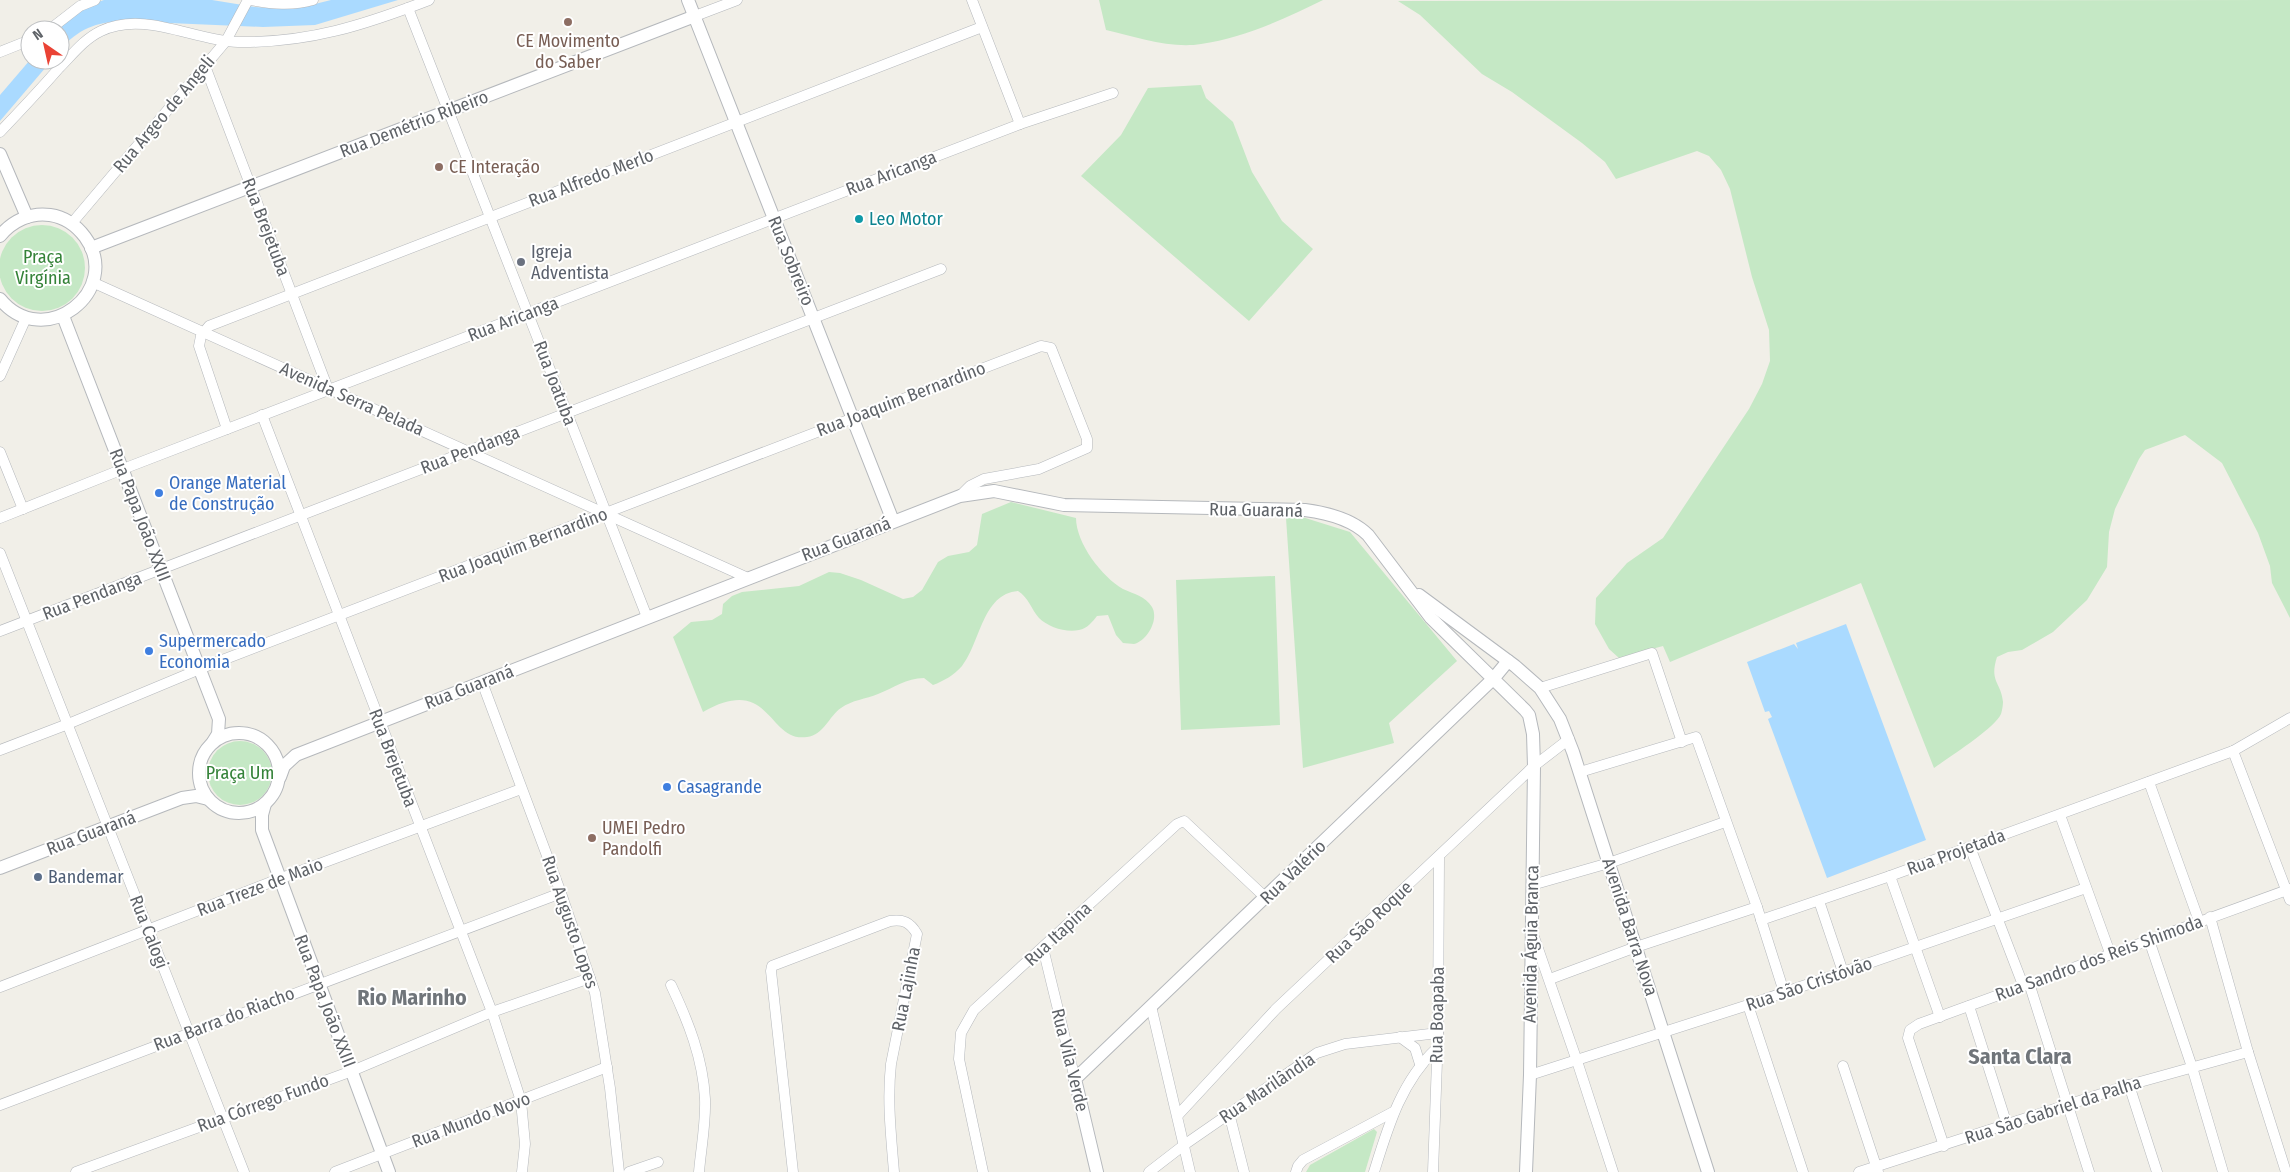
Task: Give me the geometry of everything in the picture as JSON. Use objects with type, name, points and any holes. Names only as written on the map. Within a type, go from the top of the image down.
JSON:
[{"type":"street","points":[[62,20],[80,6],[95,0]]},
{"type":"street","points":[[248,2],[300,4],[313,0]]},
{"type":"street","points":[[0,132],[85,41],[106,28],[127,25],[154,25],[226,41],[272,41],[311,37],[352,28],[429,0]]},
{"type":"street","name":"Rua Sobreiro","points":[[688,0],[893,521]]},
{"type":"street","name":"Rua Demétrio Ribeiro","points":[[91,248],[737,0]]},
{"type":"street","points":[[972,0],[1020,124]]},
{"type":"street","name":"Rua Argeo de Angeli","points":[[72,223],[226,41],[248,2]]},
{"type":"street","name":"Rua Joatuba","points":[[408,8],[647,617]]},
{"type":"street","name":"Rua Alfredo Merlo","points":[[203,332],[213,324],[982,27]]},
{"type":"street","points":[[0,52],[20,44]]},
{"type":"street","name":"Rua Brejetuba","points":[[205,66],[329,389]]},
{"type":"street","name":"Rua Aricanga","points":[[0,518],[227,428],[1020,124],[1113,94]]},
{"type":"street","points":[[0,154],[27,217]]},
{"type":"street","points":[[0,236],[10,226],[27,217],[50,215],[72,223],[84,235],[91,248],[94,263],[92,282],[81,302],[63,316],[45,320],[26,318],[10,309],[0,299]]},
{"type":"street","name":"Rua Pendanga","points":[[0,631],[940,269]]},
{"type":"street","name":"Avenida Serra Pelada","points":[[92,282],[748,578]]},
{"type":"street","name":"Rua Papa João XXIII","points":[[63,316],[217,714],[220,728],[213,742]]},
{"type":"street","points":[[0,376],[26,318]]},
{"type":"street","points":[[203,332],[199,346],[227,428]]},
{"type":"street","name":"Rua Joaquim Bernardino","points":[[0,750],[339,615],[1041,346],[1048,346],[1053,350],[1057,359],[1087,439],[1087,448],[1039,469],[984,479],[970,486],[960,496]]},
{"type":"street","name":"Rua Brejetuba","points":[[262,415],[419,827],[492,1012],[521,1101],[525,1144],[522,1172]]},
{"type":"street","points":[[0,452],[23,509]]},
{"type":"street","name":"Rua Guaraná","points":[[280,777],[287,761],[301,753],[893,521],[960,496],[994,491],[1064,506],[1320,512],[1360,527],[1431,618],[1494,678],[1529,715]]},
{"type":"street","name":"Rua Calogi","points":[[0,553],[244,1172]]},
{"type":"street","name":"Rua Guaraná","points":[[1396,573],[1427,602],[1508,661],[1540,688]]},
{"type":"street","points":[[1540,688],[1652,653],[1682,742]]},
{"type":"street","name":"Rua Valério","points":[[1075,1079],[1494,678],[1508,661]]},
{"type":"street","name":"Rua Augusto Lopes","points":[[482,682],[561,893],[600,1013],[619,1172]]},
{"type":"street","name":"Avenida Barra Nova","points":[[1540,688],[1554,709],[1569,738],[1708,1172]]},
{"type":"street","points":[[1529,715],[1543,708],[1554,709]]},
{"type":"street","name":"Rua Papa João XXIII","points":[[217,714],[225,725],[238,733]]},
{"type":"street","name":"Avenida Águia Branca","points":[[1526,1172],[1530,1075],[1534,766],[1533,734],[1529,715]]},
{"type":"street","name":"Rua Projetada","points":[[1761,920],[1890,876],[2233,751],[2290,718]]},
{"type":"street","points":[[262,830],[252,820],[240,814],[223,810],[208,800],[199,779],[202,757],[213,742],[225,736],[238,733],[256,736],[285,753],[301,753]]},
{"type":"street","points":[[1580,772],[1696,737],[1757,907],[1784,992]]},
{"type":"street","name":"Rua São Roque","points":[[1178,1115],[1276,1008],[1439,858],[1534,766],[1569,738]]},
{"type":"street","points":[[240,814],[254,811],[265,804],[274,794],[280,777],[277,759],[267,744]]},
{"type":"street","points":[[2233,751],[2289,893]]},
{"type":"street","name":"Rua Guaraná","points":[[182,798],[192,790],[199,779]]},
{"type":"street","points":[[2149,782],[2199,922]]},
{"type":"street","name":"Rua Treze de Maio","points":[[0,988],[279,879],[522,789]]},
{"type":"street","name":"Rua Guaraná","points":[[0,868],[182,798],[196,796],[208,800]]},
{"type":"street","name":"Rua Papa João XXIII","points":[[265,804],[262,815],[262,830],[389,1172]]},
{"type":"street","points":[[2060,815],[2110,953]]},
{"type":"street","name":"Rua Itapina","points":[[983,1172],[959,1059],[961,1034],[974,1010],[1178,824],[1184,821],[1266,898]]},
{"type":"street","points":[[1532,885],[1609,863],[1725,822]]},
{"type":"street","points":[[1970,846],[1998,919],[2026,984],[2089,1170],[2078,1172]]},
{"type":"street","name":"Rua Boapaba","points":[[1433,1172],[1438,1033],[1439,858]]},
{"type":"street","points":[[1890,876],[1940,1016]]},
{"type":"street","name":"Rua São Cristóvão","points":[[1530,1075],[1748,1006],[2086,888]]},
{"type":"street","name":"Rua Barra do Riacho","points":[[0,1105],[561,893]]},
{"type":"street","name":"Rua Sandro dos Reis Shimoda","points":[[1944,1146],[1908,1038],[1910,1030],[1940,1016],[2110,953],[2210,917],[2289,893]]},
{"type":"street","points":[[1819,901],[1843,972]]},
{"type":"street","points":[[1550,979],[1636,947],[1757,907]]},
{"type":"street","points":[[2210,917],[2248,1052],[2286,1172]]},
{"type":"street","name":"Rua Lajinha","points":[[793,1172],[771,971],[772,966],[890,921],[899,920],[912,926],[916,934],[916,943],[891,1064],[888,1103],[894,1172]]},
{"type":"street","points":[[1531,929],[1550,979],[1612,1172]]},
{"type":"street","points":[[2149,940],[2192,1067],[2223,1172]]},
{"type":"street","name":"Rua Vila Verde","points":[[1043,948],[1097,1172]]},
{"type":"street","name":"Rua Córrego Fundo","points":[[76,1172],[222,1117],[352,1072],[492,1012],[590,978]]},
{"type":"street","points":[[671,985],[694,1040],[702,1071],[705,1100],[700,1172]]},
{"type":"street","points":[[1151,1006],[1190,1172]]},
{"type":"street","points":[[1748,1006],[1803,1172]]},
{"type":"street","points":[[1969,1006],[2007,1125]]},
{"type":"street","name":"Rua Marilândia","points":[[1148,1172],[1229,1113],[1317,1053],[1345,1044],[1438,1033]]},
{"type":"street","points":[[1400,1038],[1415,1048],[1420,1064]]},
{"type":"street","points":[[1374,1172],[1393,1112],[1420,1064],[1436,1049]]},
{"type":"street","name":"Rua São Gabriel da Palha","points":[[1859,1172],[1878,1169],[2129,1085],[2248,1052]]},
{"type":"street","points":[[1843,1066],[1878,1169]]},
{"type":"street","name":"Rua Mundo Novo","points":[[335,1172],[607,1068]]},
{"type":"street","points":[[2129,1085],[2157,1172]]},
{"type":"street","points":[[1296,1172],[1303,1160],[1393,1112]]},
{"type":"street","points":[[1229,1113],[1244,1172]]},
{"type":"street","points":[[629,1172],[658,1162]]},
{"type":"green space","points":[[1099,0],[1323,0],[1279,21],[1232,37],[1201,44],[1178,45],[1154,42],[1106,30]]},
{"type":"green space","points":[[2290,0],[2290,618],[2272,583],[2270,566],[2258,533],[2222,463],[2185,435],[2145,450],[2115,509],[2109,532],[2107,567],[2087,600],[2053,632],[2022,650],[2008,652],[1997,657],[1994,672],[2002,695],[2001,714],[1981,735],[1934,768],[1861,583],[1670,662],[1663,646],[1619,658],[1609,649],[1595,624],[1596,598],[1627,563],[1663,538],[1749,409],[1762,384],[1770,361],[1769,330],[1752,277],[1730,189],[1721,170],[1709,156],[1697,151],[1616,179],[1605,162],[1582,143],[1512,92],[1482,74],[1420,15],[1398,1]]},
{"type":"green space","points":[[1201,85],[1206,98],[1233,122],[1252,172],[1282,221],[1313,249],[1249,321],[1081,176],[1121,135],[1148,88]]},
{"type":"green space","name":"Praça Virgínia","points":[[34,225],[50,225],[59,228],[73,237],[82,251],[85,268],[82,285],[73,299],[59,308],[50,311],[34,311],[18,304],[6,292],[-1,276],[-1,260],[6,244],[18,232]]},
{"type":"green space","points":[[1011,502],[1076,518],[1080,538],[1099,568],[1115,584],[1143,598],[1152,607],[1154,617],[1148,634],[1134,644],[1123,643],[1116,635],[1108,615],[1097,616],[1087,626],[1079,630],[1069,631],[1052,627],[1039,618],[1025,597],[1018,591],[1006,594],[989,610],[962,666],[945,680],[933,685],[924,678],[918,678],[850,703],[837,711],[822,729],[813,736],[794,736],[784,730],[756,704],[743,700],[726,702],[703,712],[673,637],[691,622],[712,620],[722,614],[723,604],[732,596],[742,592],[799,586],[829,572],[840,573],[861,580],[903,599],[913,597],[922,590],[938,562],[948,556],[969,552],[977,545],[982,514]]},
{"type":"green space","points":[[1299,516],[1350,532],[1457,661],[1389,723],[1394,743],[1303,768],[1286,518]]},
{"type":"green space","points":[[1275,576],[1280,725],[1181,730],[1176,580]]},
{"type":"green space","name":"Praça Um","points":[[234,741],[246,741],[263,750],[270,761],[272,773],[270,785],[263,796],[246,805],[234,805],[222,800],[213,791],[208,779],[208,767],[213,755],[222,746]]},
{"type":"green space","points":[[1374,1129],[1377,1132],[1365,1172],[1306,1172],[1310,1165]]},
{"type":"water","points":[[104,0],[212,0],[255,7],[283,9],[299,8],[331,0],[398,0],[315,25],[263,27],[123,21],[96,25],[81,32],[70,40],[68,20],[86,6]]},
{"type":"water","points":[[21,70],[43,70],[0,121],[0,95]]},
{"type":"water","points":[[1846,624],[1926,840],[1827,878],[1768,719],[1772,717],[1769,711],[1765,712],[1747,662],[1794,644],[1798,649],[1796,643]]},
{"type":"place","name":"CE Movimento do Saber","points":[[568,22]]},
{"type":"place","name":"CE Interação","points":[[439,167]]},
{"type":"place","name":"Leo Motor","points":[[859,219]]},
{"type":"place","name":"Igreja Adventista","points":[[521,262]]},
{"type":"place","name":"Orange Material de Construção","points":[[159,493]]},
{"type":"place","name":"Supermercado Economia","points":[[149,651]]},
{"type":"place","name":"Casagrande","points":[[667,787]]},
{"type":"place","name":"UMEI Pedro Pandolfi","points":[[592,838]]},
{"type":"place","name":"Bandemar","points":[[38,877]]},
{"type":"district","name":"Rio Marinho","points":[[412,997]]},
{"type":"district","name":"Santa Clara","points":[[2020,1056]]}]
